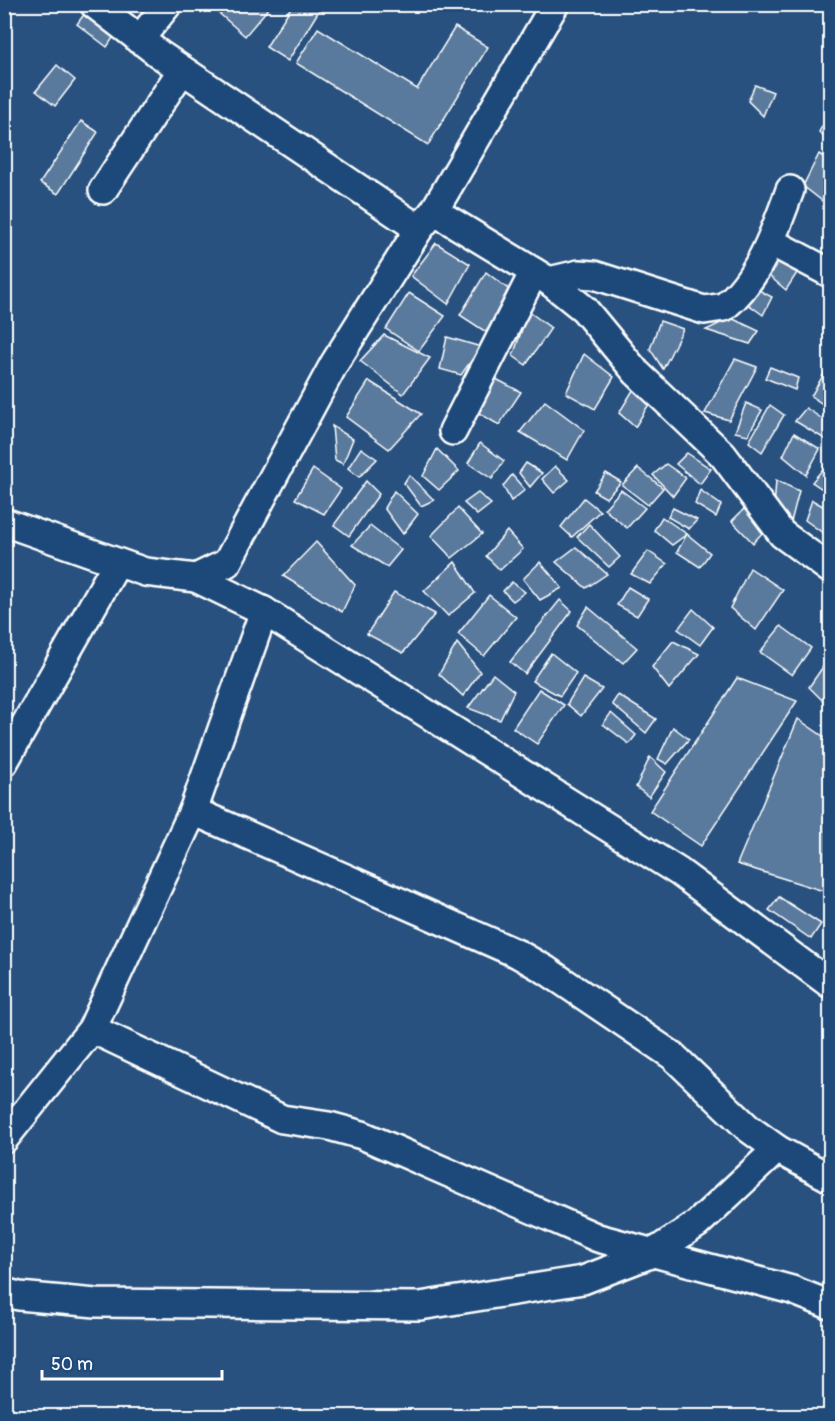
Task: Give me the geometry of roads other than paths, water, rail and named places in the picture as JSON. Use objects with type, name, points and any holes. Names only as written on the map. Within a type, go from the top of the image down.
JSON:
[{"type":"street","points":[[94,4],[139,40],[182,70],[427,220],[542,277],[584,309],[636,372],[723,455],[782,534],[831,569]]},
{"type":"street","points":[[139,40],[168,4]]},
{"type":"street","points":[[196,578],[227,563],[334,364],[427,220],[555,4]]},
{"type":"street","points":[[103,190],[182,70]]},
{"type":"street","points":[[542,277],[594,274],[704,310],[724,308],[733,300],[771,242],[790,190]]},
{"type":"street","points":[[771,242],[831,273]]},
{"type":"street","points":[[453,431],[542,277]]},
{"type":"street","points":[[4,522],[145,572],[196,578],[264,611],[679,872],[831,984]]},
{"type":"street","points":[[4,762],[117,562]]},
{"type":"street","points":[[4,1139],[93,1029],[193,811],[264,611]]},
{"type":"street","points":[[193,811],[518,954],[546,970],[673,1056],[748,1128],[777,1149],[831,1178]]},
{"type":"street","points":[[93,1029],[282,1119],[329,1126],[362,1135],[598,1238],[792,1290],[831,1305]]},
{"type":"street","points":[[4,1292],[19,1296],[96,1303],[420,1306],[583,1280],[653,1253],[697,1224],[777,1149]]}]
